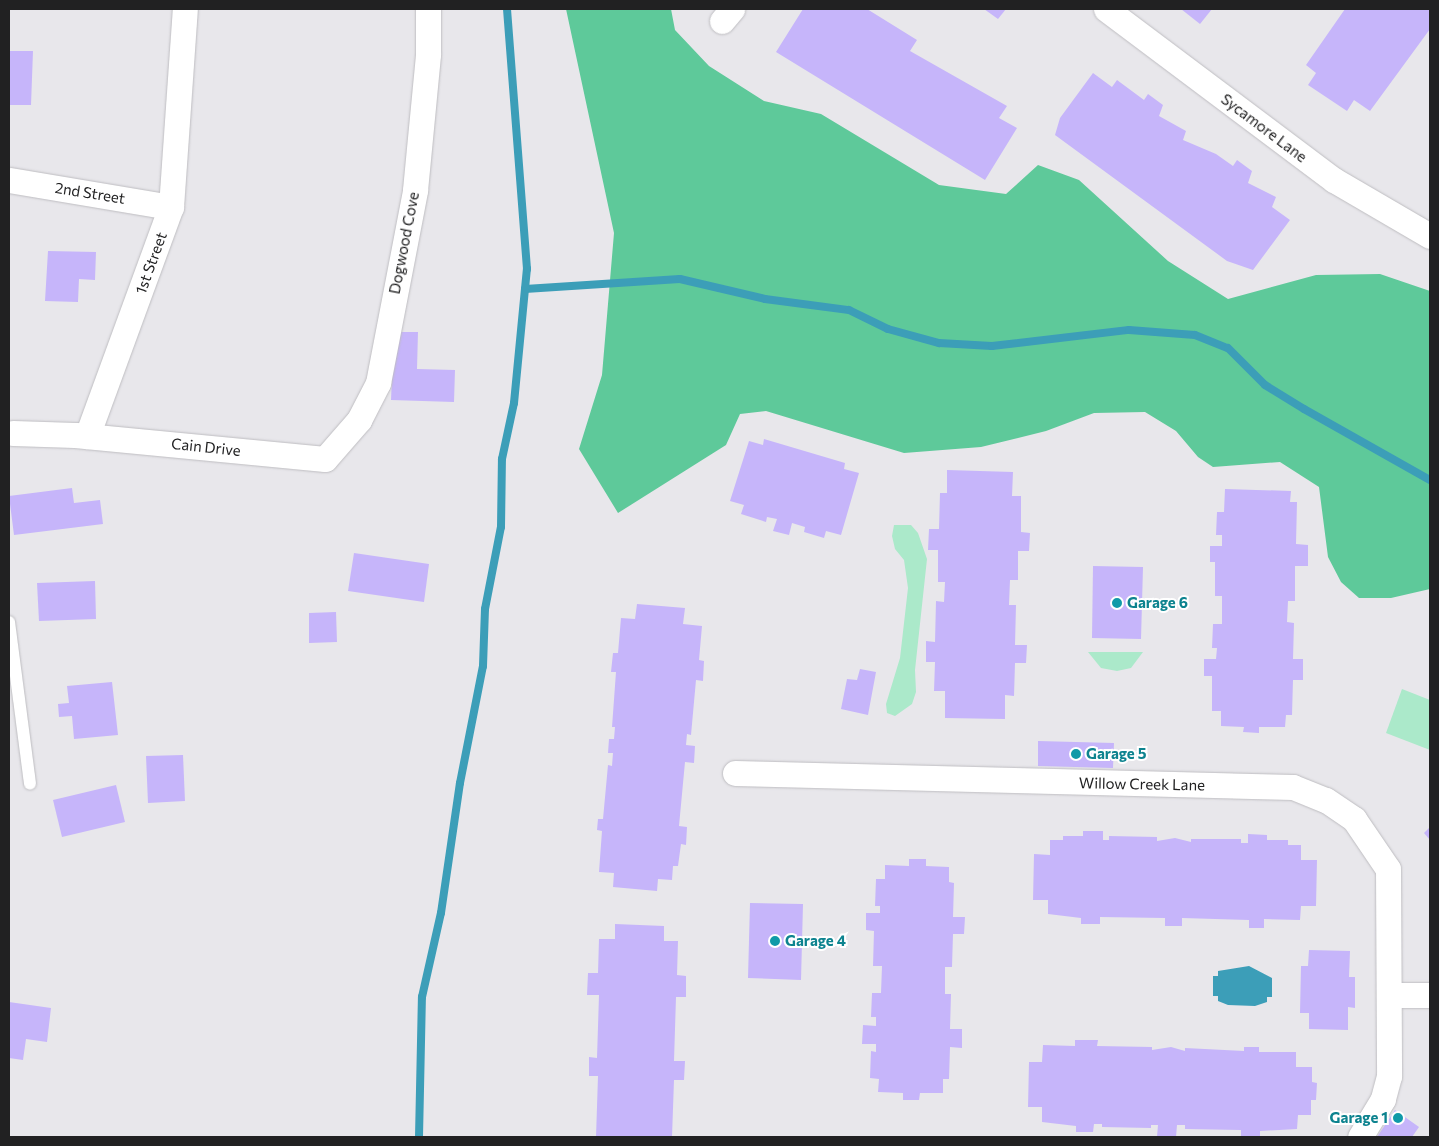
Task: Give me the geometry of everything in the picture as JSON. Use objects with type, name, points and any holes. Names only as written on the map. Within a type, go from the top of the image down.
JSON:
[{"type":"street","name":"1st Street","points":[[87,436],[171,207],[185,9]]},
{"type":"street","name":"Dogwood Cove","points":[[325,459],[359,420],[378,383],[415,190],[428,54],[428,9]]},
{"type":"street","name":"Sycamore Lane","points":[[1106,9],[1334,180],[1430,236]]},
{"type":"street","name":"2nd Street","points":[[9,180],[171,207]]},
{"type":"street","points":[[11,434],[87,436]]},
{"type":"street","name":"Cain Drive","points":[[87,436],[325,459]]},
{"type":"street","name":"Willow Creek Lane","points":[[735,772],[1293,787],[1326,800],[1354,820],[1388,869],[1389,1076],[1372,1123],[1360,1137]]},
{"type":"street","points":[[1390,995],[1430,995]]},
{"type":"lane","points":[[9,622],[30,784]]},
{"type":"green space","points":[[566,9],[671,9],[675,30],[709,66],[764,101],[821,114],[939,185],[1006,194],[1038,165],[1079,180],[1168,261],[1228,299],[1316,275],[1380,274],[1430,291],[1430,589],[1391,598],[1359,598],[1341,582],[1328,557],[1319,487],[1280,462],[1213,467],[1198,457],[1176,431],[1145,412],[1094,413],[1046,431],[981,447],[904,453],[766,411],[740,414],[726,445],[618,513],[579,449],[602,375],[614,233]]},
{"type":"green space","points":[[894,525],[911,525],[918,533],[927,559],[915,670],[916,692],[912,704],[895,716],[887,713],[886,704],[900,658],[908,588],[904,560],[895,549],[892,536]]},
{"type":"green space","points":[[1088,652],[1143,652],[1131,668],[1117,671],[1101,668]]},
{"type":"green space","points":[[1402,689],[1430,700],[1430,750],[1386,733]]},
{"type":"water","points":[[1249,966],[1272,978],[1272,997],[1267,997],[1267,1002],[1255,1006],[1228,1005],[1218,1001],[1218,996],[1213,996],[1213,976],[1218,976],[1218,971]]},
{"type":"building","points":[[803,9],[867,9],[917,40],[910,51],[1007,106],[999,118],[1017,128],[985,180],[776,52]]},
{"type":"building","points":[[984,9],[1006,9],[998,19]]},
{"type":"building","points":[[1181,9],[1212,9],[1200,24]]},
{"type":"building","points":[[1345,9],[1430,9],[1430,29],[1370,111],[1354,100],[1347,111],[1308,85],[1316,73],[1306,65]]},
{"type":"building","points":[[9,51],[33,51],[31,105],[9,105]]},
{"type":"building","points":[[1093,73],[1112,87],[1117,80],[1144,100],[1148,94],[1163,105],[1159,116],[1186,131],[1183,140],[1216,154],[1233,166],[1237,160],[1252,171],[1248,183],[1276,197],[1272,207],[1290,220],[1253,270],[1227,261],[1055,135],[1060,118]]},
{"type":"building","points":[[48,251],[96,252],[95,280],[79,279],[78,302],[45,301]]},
{"type":"building","points":[[394,332],[418,332],[417,369],[455,370],[454,402],[391,400]]},
{"type":"building","points":[[764,439],[845,463],[844,469],[859,473],[841,535],[826,531],[824,538],[804,532],[805,527],[792,523],[789,535],[773,531],[777,519],[767,517],[766,522],[741,514],[744,505],[730,501],[749,441],[763,445]]},
{"type":"building","points":[[947,470],[1013,472],[1012,496],[1021,496],[1021,532],[1030,533],[1029,551],[1018,551],[1018,580],[1010,580],[1009,605],[1016,605],[1015,645],[1027,645],[1026,663],[1015,663],[1014,696],[1005,695],[1005,719],[945,718],[945,691],[934,691],[935,662],[926,662],[926,641],[935,642],[936,601],[944,602],[945,582],[938,582],[938,550],[928,550],[929,529],[939,529],[940,493],[947,493]]},
{"type":"building","points":[[72,488],[74,503],[100,500],[103,524],[14,535],[9,496]]},
{"type":"building","points":[[1225,489],[1291,491],[1290,502],[1297,502],[1296,544],[1308,545],[1308,566],[1295,566],[1295,601],[1288,601],[1287,622],[1294,623],[1293,659],[1303,659],[1303,680],[1293,680],[1292,715],[1286,715],[1285,727],[1259,727],[1259,733],[1243,732],[1244,727],[1221,726],[1221,711],[1212,711],[1212,676],[1204,676],[1204,659],[1216,659],[1217,648],[1212,648],[1213,624],[1222,624],[1222,596],[1215,596],[1215,562],[1210,562],[1210,546],[1222,546],[1222,535],[1216,535],[1217,512],[1224,512]]},
{"type":"building","points":[[354,553],[429,564],[424,602],[348,591]]},
{"type":"building","name":"Garage 6","points":[[1093,566],[1143,567],[1141,639],[1092,638]]},
{"type":"building","points":[[95,581],[96,619],[39,621],[37,583]]},
{"type":"building","points":[[637,604],[685,608],[683,624],[702,626],[699,660],[704,661],[703,681],[696,680],[691,735],[687,734],[686,745],[695,746],[694,763],[685,762],[679,826],[687,827],[686,845],[681,844],[678,866],[673,866],[672,880],[658,879],[657,891],[613,887],[614,873],[599,872],[602,831],[597,830],[598,819],[603,819],[608,765],[612,766],[613,753],[608,753],[609,739],[614,739],[615,727],[612,727],[616,672],[611,672],[613,653],[618,653],[621,618],[635,619]]},
{"type":"building","points":[[336,612],[337,642],[309,643],[309,613]]},
{"type":"building","points":[[860,669],[876,672],[868,715],[841,709],[847,679],[857,680]]},
{"type":"building","points":[[112,682],[118,735],[74,739],[72,716],[59,717],[58,704],[69,703],[67,686]]},
{"type":"building","name":"Garage 5","points":[[1038,741],[1114,743],[1113,768],[1038,766]]},
{"type":"building","points":[[183,755],[185,801],[148,803],[146,756]]},
{"type":"building","points":[[116,785],[125,822],[62,837],[53,800]]},
{"type":"building","points":[[1430,827],[1430,840],[1424,833]]},
{"type":"building","points":[[1083,831],[1103,831],[1103,840],[1109,840],[1109,836],[1157,837],[1157,841],[1175,838],[1191,842],[1191,839],[1241,839],[1241,843],[1248,843],[1248,834],[1267,835],[1267,840],[1288,840],[1288,845],[1301,845],[1301,860],[1317,860],[1316,906],[1301,906],[1300,920],[1264,919],[1264,928],[1249,928],[1249,920],[1182,918],[1182,926],[1165,926],[1165,918],[1100,917],[1100,924],[1081,924],[1081,918],[1048,914],[1048,900],[1033,900],[1034,854],[1050,855],[1050,840],[1063,840],[1063,836],[1083,836]]},
{"type":"building","points":[[909,859],[926,859],[926,866],[949,867],[949,882],[954,883],[953,917],[965,917],[964,934],[953,934],[952,967],[945,967],[945,994],[951,994],[950,1029],[962,1029],[962,1048],[950,1047],[949,1079],[943,1079],[943,1093],[920,1093],[919,1100],[903,1100],[903,1093],[878,1092],[879,1079],[870,1078],[871,1051],[876,1052],[876,1044],[862,1044],[863,1025],[876,1026],[876,1017],[871,1017],[872,993],[881,993],[882,966],[873,966],[874,931],[866,930],[866,913],[880,913],[880,906],[875,906],[876,879],[885,879],[885,865],[909,866]]},
{"type":"building","name":"Garage 4","points":[[750,903],[803,904],[801,980],[748,978]]},
{"type":"building","points":[[615,924],[664,926],[664,941],[678,941],[677,975],[686,976],[686,997],[676,997],[674,1061],[685,1061],[684,1080],[674,1080],[672,1137],[596,1137],[598,1076],[589,1076],[589,1057],[597,1058],[599,995],[587,995],[588,973],[598,973],[599,939],[615,939]]},
{"type":"building","points":[[1309,950],[1350,951],[1349,977],[1355,977],[1355,1008],[1348,1007],[1348,1030],[1309,1029],[1309,1013],[1300,1013],[1301,966],[1308,966]]},
{"type":"building","points":[[9,1002],[51,1008],[47,1042],[26,1039],[23,1060],[9,1058]]},
{"type":"building","points":[[1075,1040],[1098,1040],[1097,1046],[1152,1047],[1152,1050],[1171,1047],[1185,1051],[1185,1048],[1244,1051],[1244,1047],[1259,1047],[1259,1052],[1296,1052],[1296,1067],[1312,1067],[1312,1082],[1317,1083],[1316,1100],[1311,1100],[1311,1115],[1298,1115],[1297,1129],[1260,1131],[1260,1137],[1241,1137],[1241,1130],[1185,1129],[1185,1125],[1177,1125],[1176,1137],[1157,1137],[1158,1125],[1151,1125],[1151,1128],[1102,1127],[1102,1124],[1094,1124],[1093,1132],[1076,1132],[1076,1126],[1042,1122],[1042,1107],[1028,1107],[1029,1062],[1042,1062],[1043,1045],[1075,1046]]},
{"type":"building","name":"Garage 1","points":[[1395,1110],[1419,1127],[1412,1137],[1377,1137]]},
{"type":"waterway","points":[[419,1137],[422,997],[441,913],[460,783],[483,666],[485,609],[501,527],[502,459],[514,403],[527,269],[507,9]]},
{"type":"waterway","points":[[525,289],[680,279],[765,299],[849,310],[888,329],[939,343],[992,346],[1129,330],[1195,335],[1228,348],[1265,385],[1430,480]]},
{"type":"place","name":"Garage 6","points":[[1117,603]]},
{"type":"place","name":"Garage 5","points":[[1076,754]]},
{"type":"place","name":"Garage 4","points":[[775,941]]},
{"type":"place","name":"Garage 1","points":[[1398,1118]]}]
